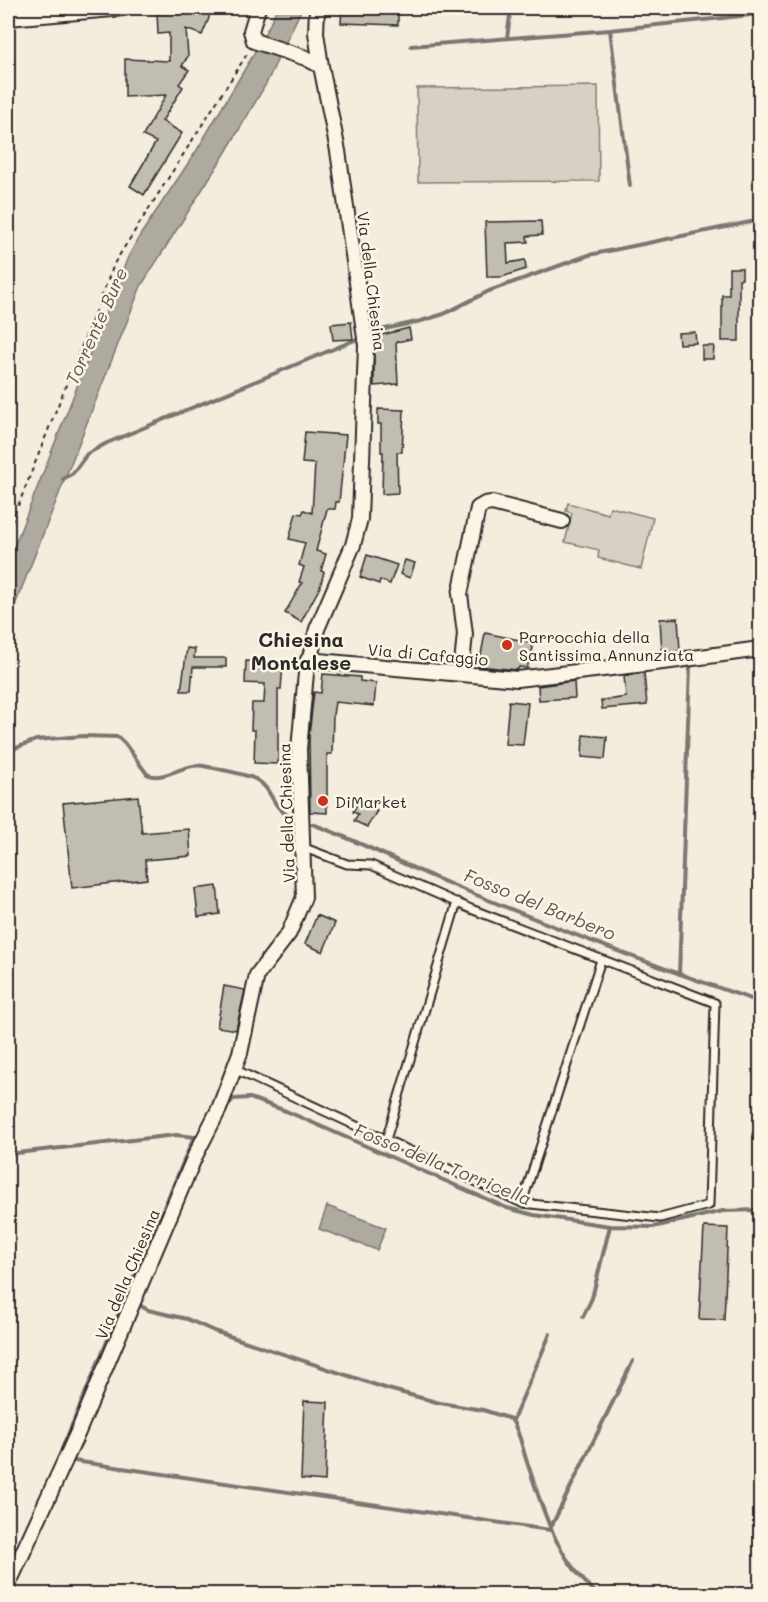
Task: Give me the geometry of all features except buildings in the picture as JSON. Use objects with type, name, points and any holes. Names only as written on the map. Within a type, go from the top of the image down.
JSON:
[{"type":"street","points":[[8,18],[124,8]]},
{"type":"street","points":[[258,8],[251,31],[257,43],[306,58],[321,66]]},
{"type":"street","name":"Via della Chiesina","points":[[8,1585],[78,1432],[195,1156],[219,1109],[240,1053],[257,975],[289,933],[304,897],[299,749],[308,660],[317,629],[353,544],[360,519],[366,355],[365,331],[338,151],[316,33],[317,8]]},
{"type":"street","points":[[461,673],[465,634],[460,594],[478,508],[485,504],[496,504],[562,521]]},
{"type":"street","name":"Via di Cafaggio","points":[[308,660],[522,678],[760,649]]},
{"type":"lane","points":[[234,1069],[522,1203],[660,1218],[709,1205],[715,1003],[457,903],[371,865],[347,864],[302,847]]},
{"type":"lane","points":[[386,1140],[457,903]]},
{"type":"lane","points":[[522,1203],[601,960]]},
{"type":"path","points":[[8,531],[115,262],[257,43]]},
{"type":"shaded area","points":[[277,8],[302,8],[266,84],[141,286],[8,623],[8,562],[128,257],[197,150],[249,62]]},
{"type":"shaded area","points":[[598,86],[599,181],[418,182],[417,88]]},
{"type":"shaded area","points":[[568,503],[608,514],[610,507],[653,518],[641,569],[598,558],[599,550],[565,542],[572,513],[566,511]]},
{"type":"shaded area","points":[[327,1206],[386,1228],[377,1250],[319,1229]]},
{"type":"waterway","points":[[507,38],[511,8]]},
{"type":"waterway","points":[[411,46],[610,30],[760,14]]},
{"type":"waterway","points":[[610,30],[630,186]]},
{"type":"waterway","points":[[376,331],[444,314],[489,291],[589,255],[760,220]]},
{"type":"waterway","points":[[63,479],[73,473],[87,454],[107,443],[355,340]]},
{"type":"waterway","points":[[679,974],[690,667]]},
{"type":"waterway","name":"Fosso del Barbero","points":[[8,751],[36,740],[83,736],[118,737],[147,774],[160,776],[189,767],[204,766],[246,776],[263,784],[276,805],[295,819]]},
{"type":"waterway","name":"Fosso del Barbero","points":[[312,824],[527,916],[643,961],[760,1002]]},
{"type":"waterway","name":"Fosso della Torricella","points":[[224,1111],[233,1099],[250,1098],[286,1111],[507,1208],[534,1215],[610,1226],[653,1227],[723,1211],[760,1210]]},
{"type":"waterway","name":"Fosso della Torricella","points":[[8,1154],[176,1135],[195,1137]]},
{"type":"waterway","points":[[151,1238],[194,1137]]},
{"type":"waterway","points":[[583,1317],[592,1298],[610,1226]]},
{"type":"waterway","points":[[62,1449],[145,1251]]},
{"type":"waterway","points":[[141,1306],[148,1310],[187,1319],[214,1331],[388,1389],[440,1403],[483,1410],[511,1419],[519,1434],[539,1499],[553,1533],[570,1564],[597,1594]]},
{"type":"waterway","points":[[513,1420],[550,1334]]},
{"type":"waterway","points":[[550,1529],[633,1361]]},
{"type":"waterway","points":[[74,1461],[550,1530]]},
{"type":"place","name":"Parrocchia della Santissima Annunziata","points":[[507,645]]},
{"type":"place","name":"DiMarket","points":[[323,801]]},
{"type":"district","name":"Chiesina Montalese","points":[[301,650]]},
{"type":"water label","name":"Torrente Bure","points":[[96,326]]}]
